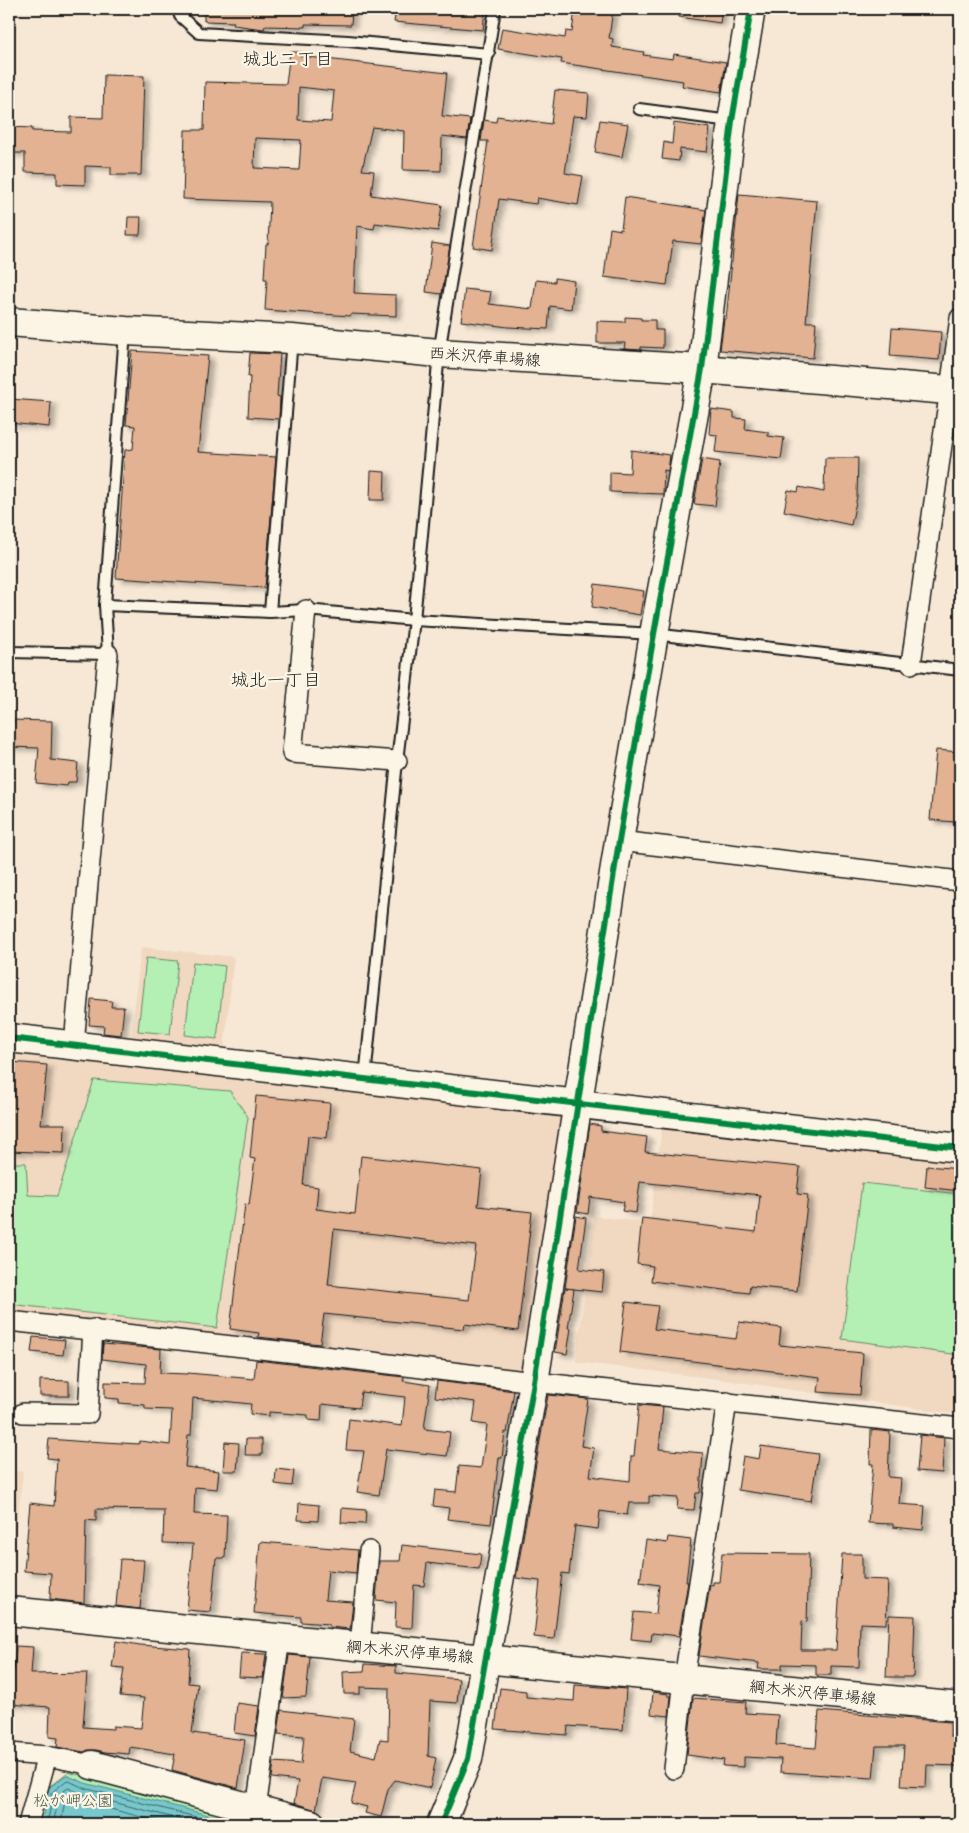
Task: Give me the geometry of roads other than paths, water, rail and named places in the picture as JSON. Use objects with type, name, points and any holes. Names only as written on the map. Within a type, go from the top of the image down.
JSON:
[{"type":"street","points":[[442,1824],[468,1759],[534,1382],[619,842],[654,634],[702,370],[732,121],[751,9]]},
{"type":"street","points":[[911,664],[955,390],[960,318]]},
{"type":"street","name":"西米沢停車場線","points":[[9,322],[126,331],[292,339],[440,353],[702,370],[955,390]]},
{"type":"street","points":[[306,610],[292,753],[397,761]]},
{"type":"street","points":[[74,1045],[108,654]]},
{"type":"street","points":[[619,842],[960,881]]},
{"type":"street","points":[[9,1038],[960,1148]]},
{"type":"street","points":[[9,1321],[93,1329],[534,1382],[960,1428]]},
{"type":"street","points":[[23,1413],[88,1414],[93,1329]]},
{"type":"street","points":[[674,1768],[684,1679],[727,1402]]},
{"type":"street","points":[[360,1646],[369,1551]]},
{"type":"street","name":"綱木米沢停車場線","points":[[9,1611],[960,1707]]},
{"type":"street","points":[[256,1810],[280,1639]]},
{"type":"street","points":[[9,1753],[47,1756],[92,1765],[311,1824]]},
{"type":"street","points":[[28,1824],[47,1756]]},
{"type":"lane","points":[[178,9],[180,16],[199,33],[348,41],[489,54]]},
{"type":"lane","points":[[365,1079],[397,761],[414,620],[440,353],[496,9]]},
{"type":"lane","points":[[639,109],[732,121]]},
{"type":"lane","points":[[9,652],[108,654],[105,605],[126,331]]},
{"type":"lane","points":[[270,612],[292,339]]},
{"type":"lane","points":[[105,605],[270,612],[306,610],[414,620],[654,634],[960,670]]},
{"type":"water","name":"松が岬公園","points":[[66,1775],[85,1783],[243,1824],[42,1824],[46,1790]]},
{"type":"district","name":"城北二丁目","points":[[288,59]]},
{"type":"district","name":"城北一丁目","points":[[276,680]]}]
